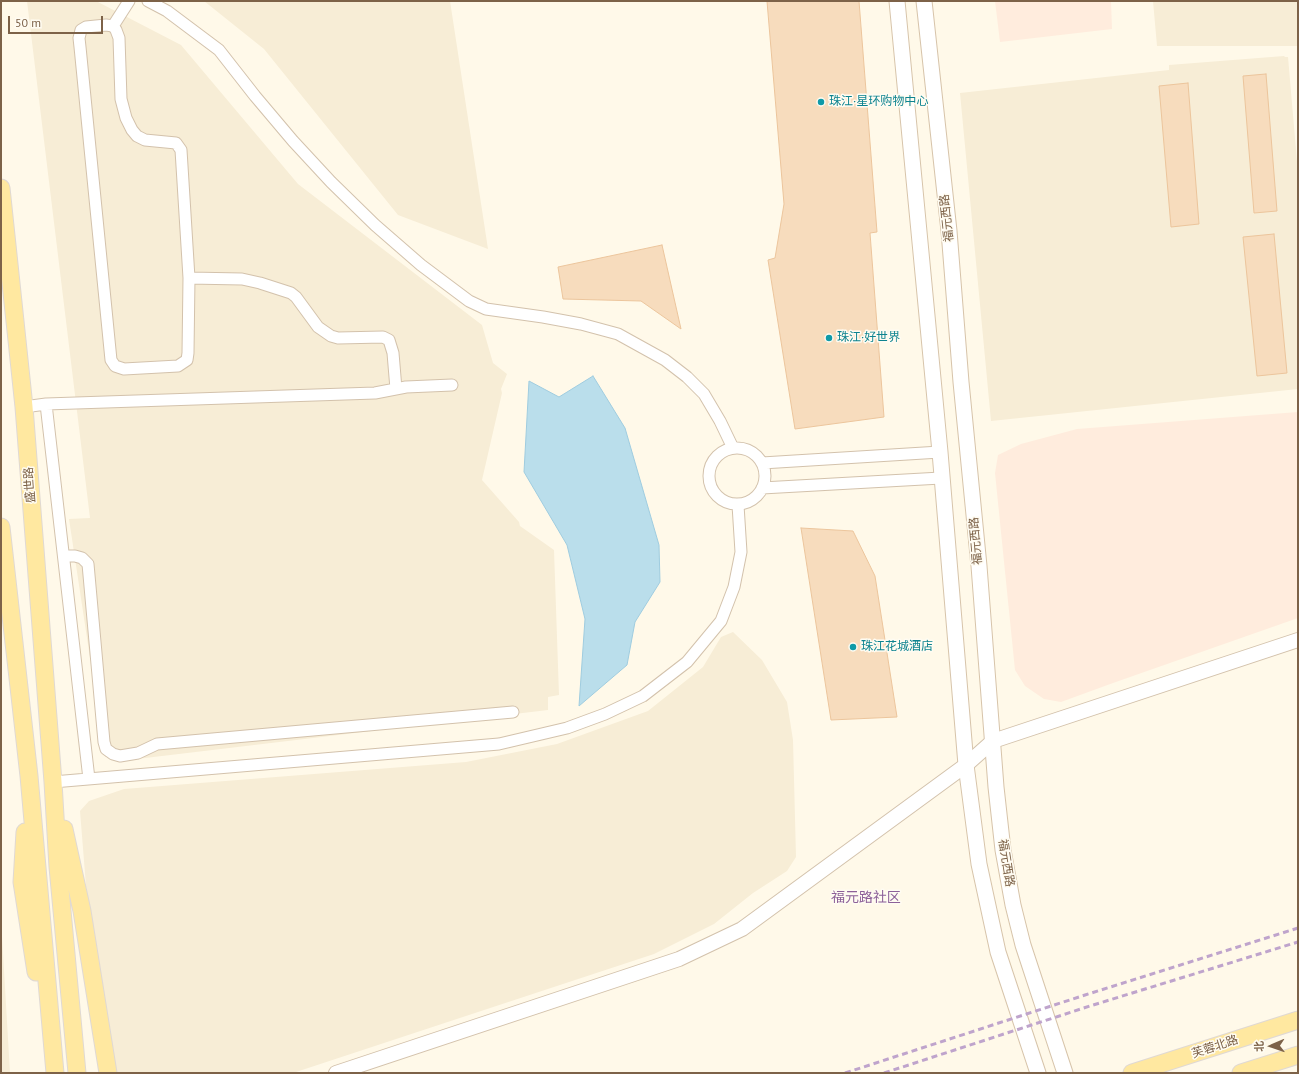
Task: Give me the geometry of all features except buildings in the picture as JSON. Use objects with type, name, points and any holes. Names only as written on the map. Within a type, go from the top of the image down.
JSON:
[{"type":"main road","points":[[897,1],[940,452],[966,765],[979,864],[1000,958],[1038,1073]]},
{"type":"main road","name":"福元西路","points":[[924,1],[948,231],[979,566],[996,787],[1003,850],[1013,904],[1024,946],[1065,1073]]},
{"type":"main road","name":"盛世路","points":[[1,188],[24,407],[53,782]]},
{"type":"main road","points":[[1,527],[29,776],[55,1073]]},
{"type":"main road","points":[[29,776],[22,882],[42,1012],[43,1073]]},
{"type":"main road","points":[[53,782],[58,867],[77,1073]]},
{"type":"main road","points":[[53,782],[82,911],[108,1073]]},
{"type":"main road","name":"芙蓉北路","points":[[1132,1073],[1298,1020]]},
{"type":"main road","points":[[1240,1073],[1298,1055]]},
{"type":"street","points":[[113,26],[129,1]]},
{"type":"street","points":[[148,1],[167,11],[219,50],[293,141],[331,182],[375,225],[428,270],[469,301],[486,309],[581,324],[618,334],[665,360],[687,376],[704,394],[720,421],[733,448]]},
{"type":"street","points":[[106,25],[113,26],[116,30],[119,38],[121,98],[126,118],[132,130],[137,136],[145,140],[176,143],[180,150],[189,278],[187,360],[178,366],[171,368],[124,369],[115,366],[111,360],[80,42],[81,30],[86,27],[106,25]]},
{"type":"street","points":[[189,278],[242,279],[260,283],[291,293],[296,297],[318,327],[330,336],[338,338],[383,337],[388,340],[393,353],[396,389]]},
{"type":"street","points":[[24,407],[46,404],[375,393],[406,386],[452,385]]},
{"type":"street","points":[[46,404],[89,779]]},
{"type":"street","points":[[733,448],[744,449],[754,454],[762,463],[765,471],[765,480],[756,497],[748,502],[738,505],[728,503],[718,498],[711,489],[708,479],[709,468],[714,458],[723,451],[733,448]]},
{"type":"street","points":[[762,463],[940,452]]},
{"type":"street","points":[[762,488],[942,478]]},
{"type":"street","points":[[53,782],[499,744],[567,728],[605,714],[643,696],[687,662],[721,621],[734,587],[741,552],[738,505]]},
{"type":"street","points":[[64,556],[75,556],[82,558],[88,564],[103,736],[106,749],[113,754],[120,756],[138,753],[156,744],[513,712]]},
{"type":"street","points":[[336,1073],[680,959],[742,929],[966,765],[993,741],[1298,640]]},
{"type":"shaded area","points":[[27,1],[96,1],[181,45],[298,184],[482,325],[493,363],[507,374],[501,389],[502,393],[482,480],[519,522],[520,526],[554,550],[559,695],[548,697],[548,710],[120,761],[119,755],[105,757],[69,519],[90,518]]},
{"type":"shaded area","points":[[204,1],[450,1],[488,249],[398,215],[264,49]]},
{"type":"shaded area","points":[[995,1],[1111,1],[1112,29],[1000,42]]},
{"type":"shaded area","points":[[1153,1],[1298,1],[1298,46],[1157,46]]},
{"type":"shaded area","points":[[1284,56],[1288,57],[1298,173],[1298,389],[991,421],[960,93],[1169,70],[1169,65]]},
{"type":"shaded area","points":[[1298,412],[1298,618],[1061,702],[1044,699],[1025,686],[1015,670],[995,473],[998,455],[1021,444],[1077,429]]},
{"type":"shaded area","points":[[733,632],[762,660],[787,702],[793,740],[796,857],[787,871],[753,893],[714,924],[654,954],[293,1073],[101,1073],[80,811],[89,801],[124,789],[466,762],[557,744],[648,711],[703,667],[721,637]]},
{"type":"shaded area","points":[[1,919],[10,1073],[1,1073]]},
{"type":"water","points":[[593,376],[625,428],[659,545],[660,582],[635,622],[627,665],[579,706],[585,619],[567,545],[524,472],[529,381],[559,397]]},
{"type":"railway","points":[[845,1073],[1298,928]]},
{"type":"railway","points":[[884,1073],[1090,1006],[1298,942]]},
{"type":"place","name":"珠江·星环购物中心","points":[[821,102]]},
{"type":"place","name":"珠江·好世界","points":[[829,338]]},
{"type":"place","name":"珠江花城酒店","points":[[853,647]]},
{"type":"district","name":"福元路社区","points":[[866,898]]}]
